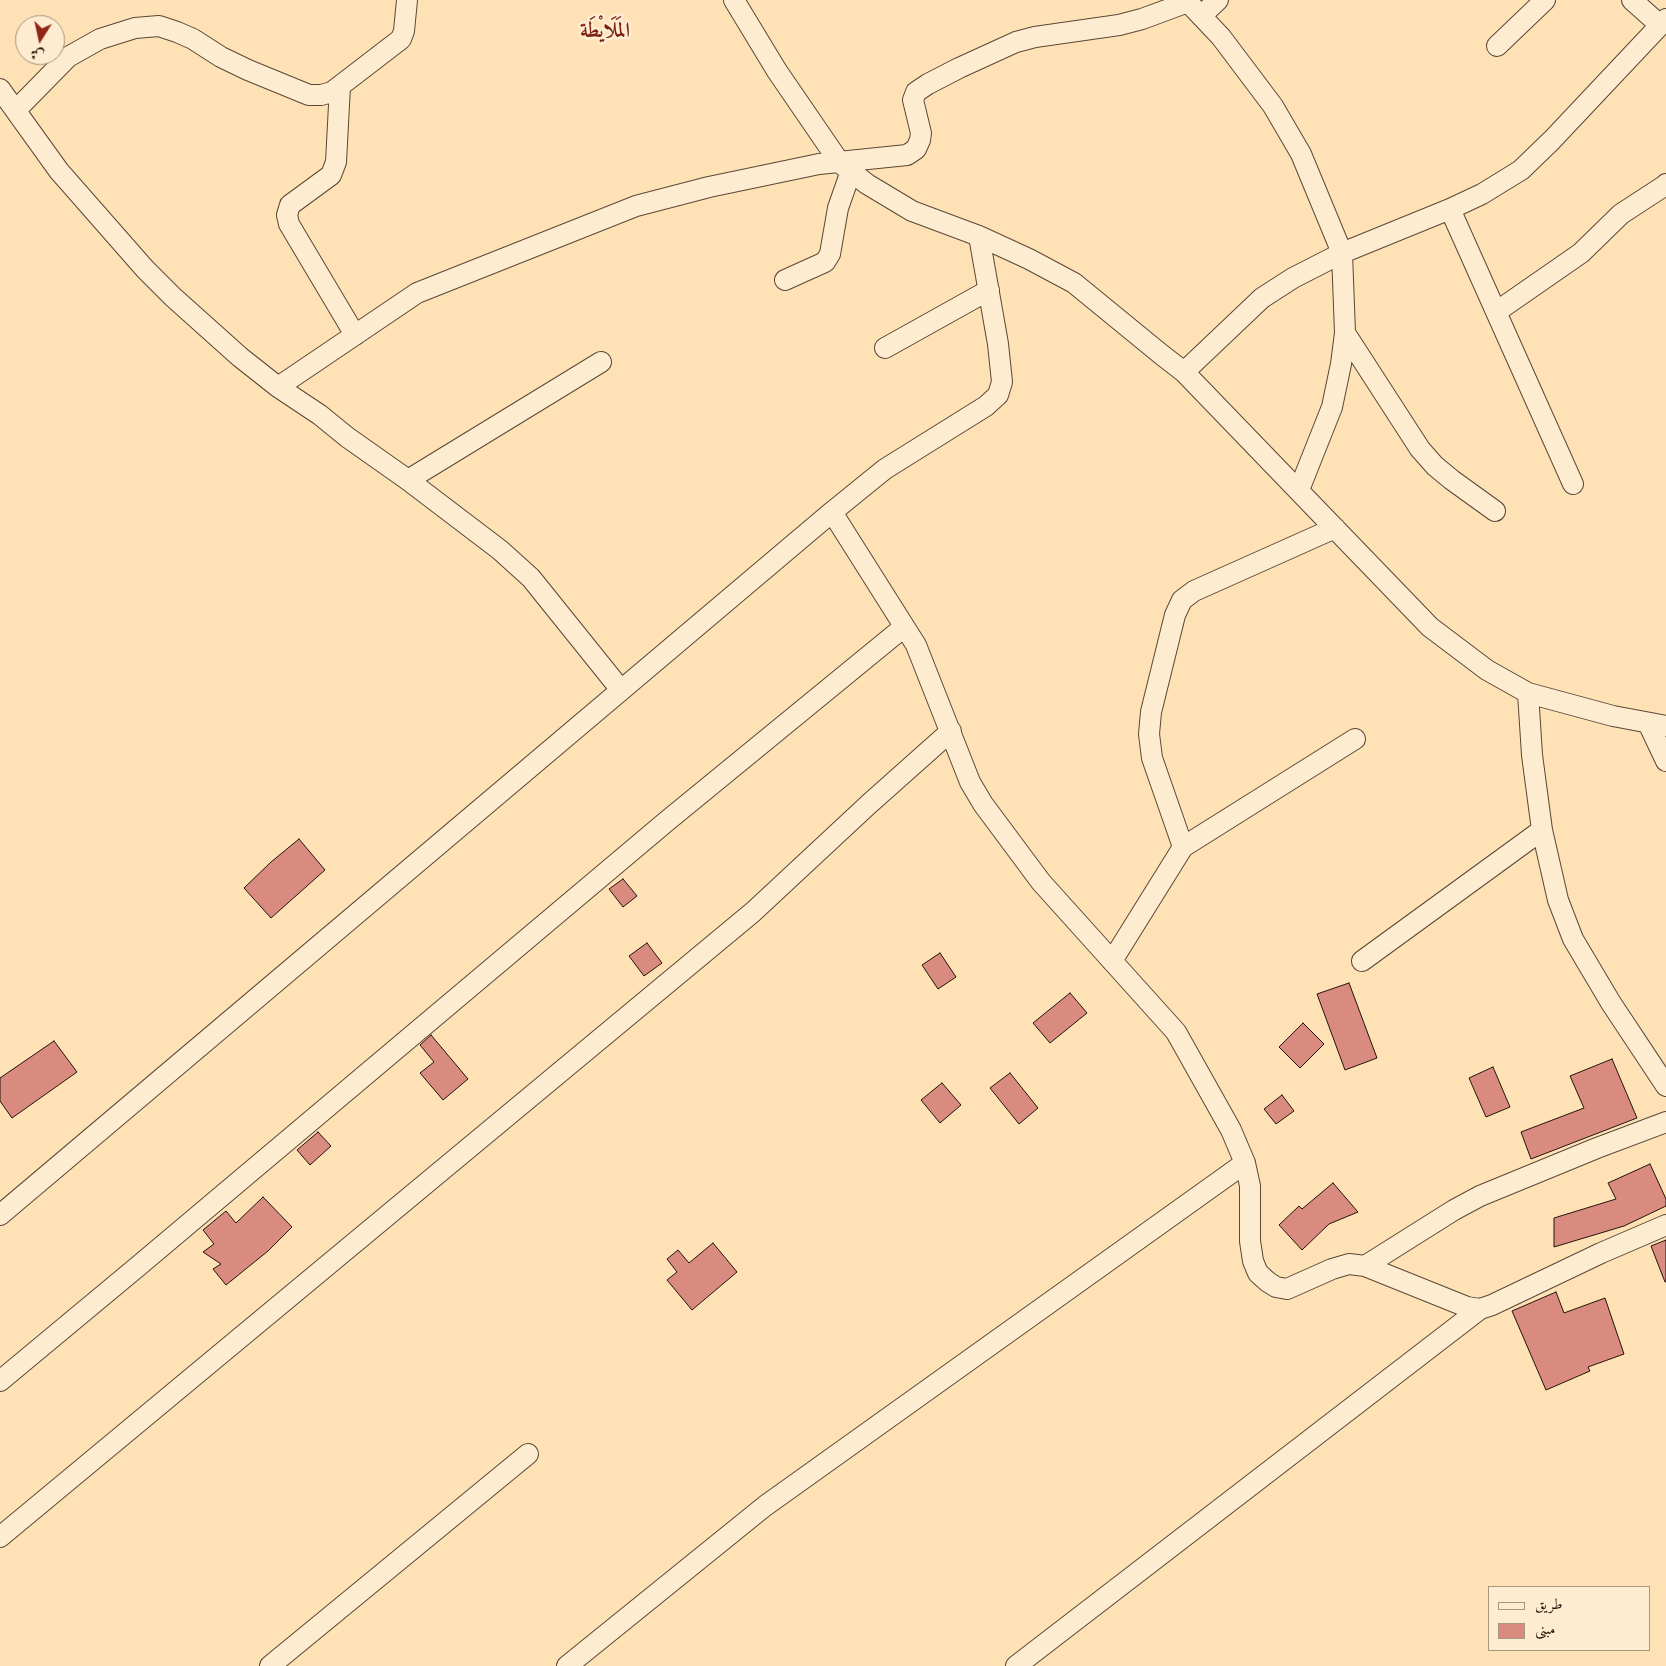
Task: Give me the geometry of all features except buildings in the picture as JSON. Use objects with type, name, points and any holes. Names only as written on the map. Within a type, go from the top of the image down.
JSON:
[{"type":"street","points":[[16,110],[68,57],[100,38],[135,28],[159,26],[193,39],[248,70],[310,95],[332,92],[400,38],[404,31],[407,0]]},
{"type":"street","points":[[734,0],[777,71],[845,167],[867,184],[912,211],[979,236],[1029,259],[1074,284],[1184,372],[1430,627],[1487,670],[1528,693],[1613,716],[1657,724],[1666,761]]},
{"type":"street","points":[[1201,16],[1218,0]]},
{"type":"street","points":[[1497,46],[1545,0]]},
{"type":"street","points":[[1184,372],[1262,298],[1293,278],[1342,253],[1450,210],[1482,194],[1521,170],[1552,140],[1663,22],[1632,0]]},
{"type":"street","points":[[278,387],[416,293],[636,206],[709,187],[819,164],[845,167],[907,155],[916,149],[920,140],[913,100],[916,92],[959,68],[1016,42],[1035,37],[1127,23],[1187,1],[1220,37],[1273,106],[1301,154],[1342,253],[1346,333],[1332,407],[1299,490]]},
{"type":"street","points":[[340,86],[336,162],[332,175],[290,206],[287,215],[289,224],[354,335]]},
{"type":"street","points":[[0,89],[59,171],[145,269],[210,330],[278,387],[320,415],[500,550],[531,578],[621,690]]},
{"type":"street","points":[[784,280],[824,262],[830,254],[845,167]]},
{"type":"street","points":[[1496,312],[1581,253],[1621,214],[1666,184]]},
{"type":"street","points":[[1450,210],[1573,484]]},
{"type":"street","points":[[0,1215],[832,512],[885,469],[986,406],[998,395],[1002,382],[998,344],[979,236]]},
{"type":"street","points":[[885,348],[989,290]]},
{"type":"street","points":[[1346,333],[1420,449],[1435,466],[1495,511]]},
{"type":"street","points":[[408,480],[601,362]]},
{"type":"street","points":[[832,512],[916,645],[970,782],[983,804],[1041,882],[1176,1032],[1231,1130],[1245,1163],[1250,1186],[1250,1241],[1253,1261],[1258,1273],[1276,1287],[1287,1289],[1332,1269],[1349,1264],[1364,1266],[1467,1307],[1480,1309]]},
{"type":"street","points":[[1184,847],[1152,758],[1149,734],[1156,692],[1175,615],[1182,600],[1194,591],[1335,528]]},
{"type":"street","points":[[0,1381],[667,821],[904,627]]},
{"type":"street","points":[[1528,693],[1532,756],[1542,830],[1558,900],[1573,939],[1611,1003],[1666,1086]]},
{"type":"street","points":[[0,1537],[753,912],[951,731]]},
{"type":"street","points":[[1112,961],[1184,847],[1355,739]]},
{"type":"street","points":[[1362,961],[1542,830]]},
{"type":"street","points":[[1364,1266],[1480,1196],[1666,1122]]},
{"type":"street","points":[[567,1666],[765,1506],[1245,1163]]},
{"type":"street","points":[[1016,1666],[1480,1309],[1666,1225]]},
{"type":"street","points":[[270,1666],[528,1454]]},
{"type":"district","name":"المَلَايْطَة","points":[[605,32]]}]
